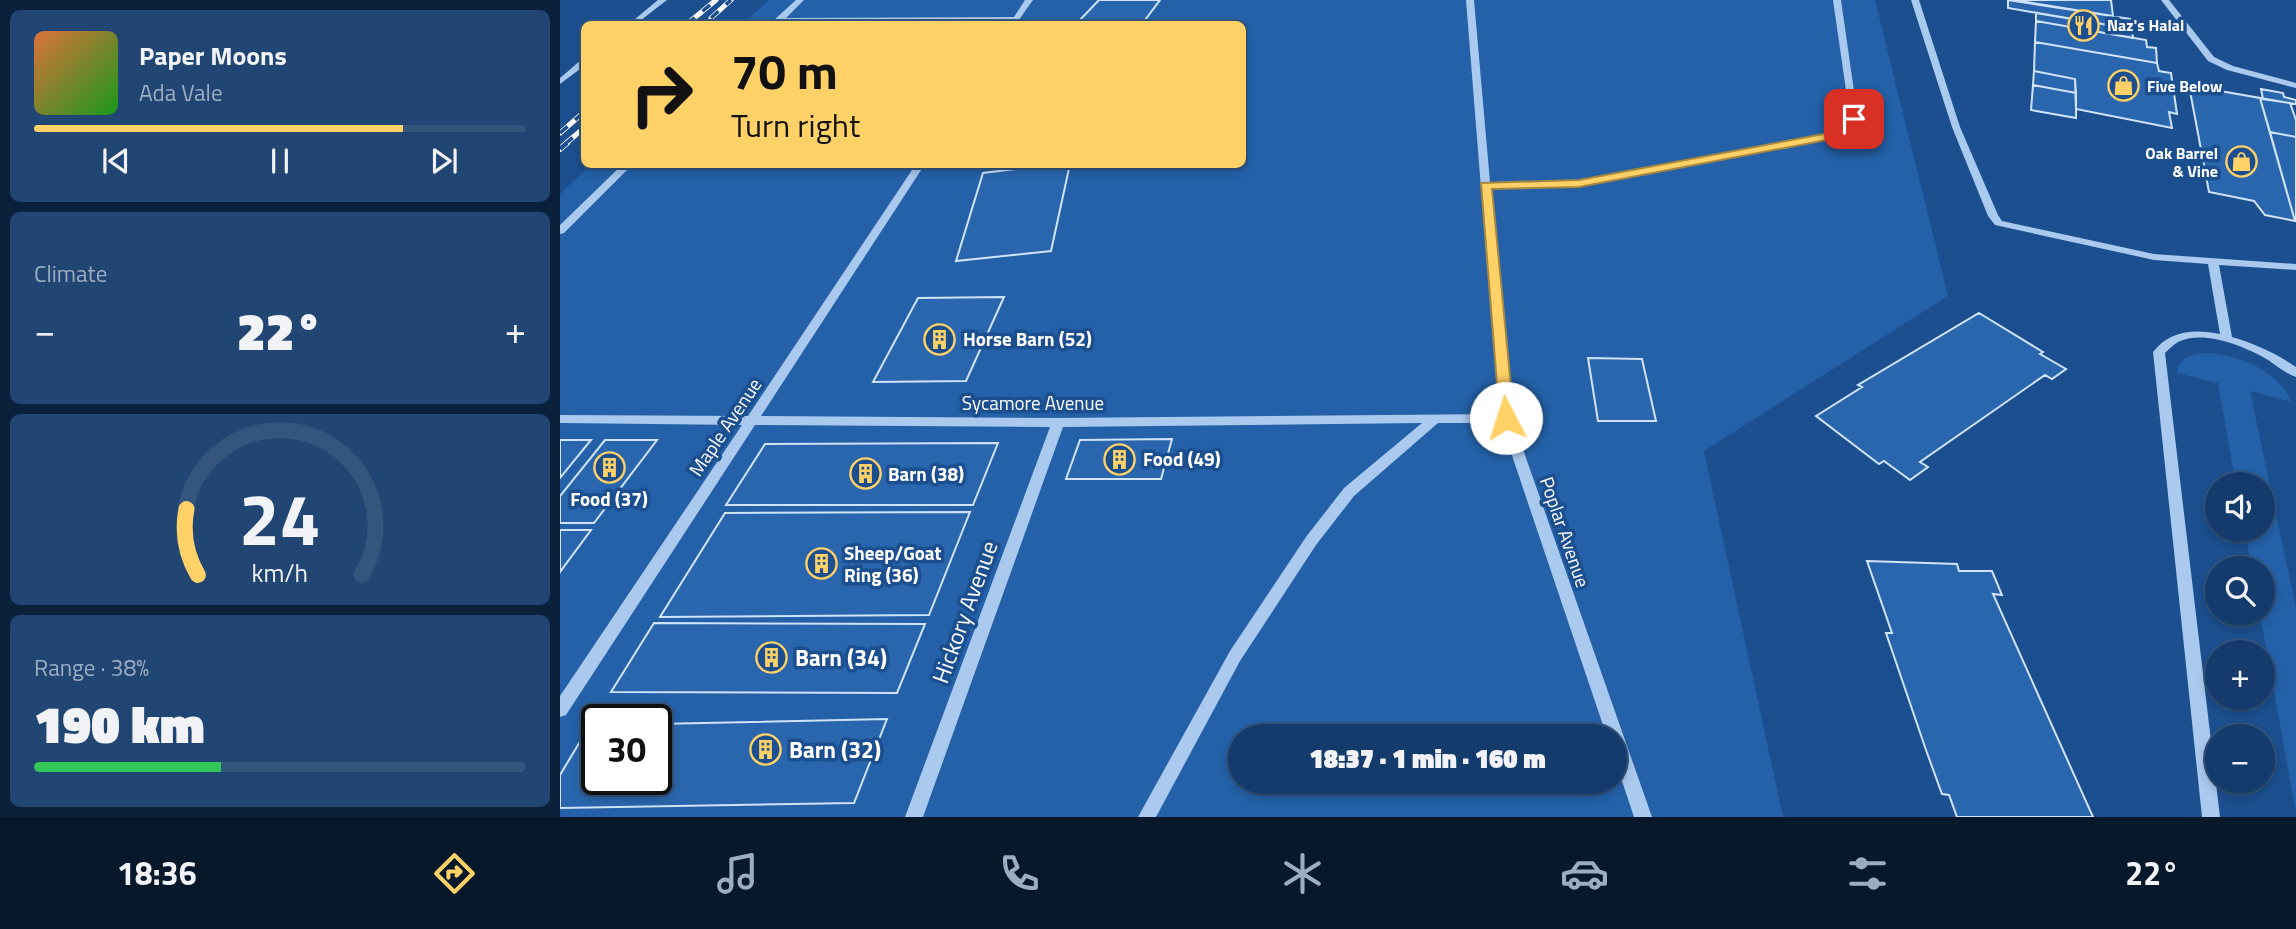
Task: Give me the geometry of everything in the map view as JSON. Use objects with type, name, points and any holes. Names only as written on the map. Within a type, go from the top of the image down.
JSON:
[{"type":"street","points":[[636,21],[663,0]]},
{"type":"street","points":[[778,21],[800,0]]},
{"type":"street","points":[[1016,21],[1029,0]]},
{"type":"street","name":"Poplar Avenue","points":[[1470,0],[1506,418],[1643,817]]},
{"type":"street","points":[[1486,185],[1579,184],[1837,134],[1854,119],[1837,0]]},
{"type":"street","points":[[1915,0],[1956,127],[1995,219],[2009,227],[2154,257],[2296,267]]},
{"type":"street","points":[[2165,0],[2211,60],[2296,86]]},
{"type":"street","points":[[560,82],[581,64]]},
{"type":"street","points":[[560,231],[625,168]]},
{"type":"street","name":"Maple Avenue","points":[[560,710],[918,168]]},
{"type":"street","points":[[2213,262],[2227,339]]},
{"type":"street","points":[[2211,817],[2159,352],[2172,340],[2205,336],[2227,339],[2262,351],[2296,373]]},
{"type":"street","name":"Sycamore Avenue","points":[[560,419],[1058,423],[1506,418]]},
{"type":"street","points":[[1147,817],[1235,656],[1311,541],[1349,492],[1435,419]]},
{"type":"street","name":"Hickory Avenue","points":[[914,817],[1058,423]]},
{"type":"shaded area","points":[[769,0],[1875,0],[1948,296],[1704,451],[1783,817],[560,817],[560,194],[588,168],[1246,168],[1246,21],[745,21]]},
{"type":"shaded area","points":[[2210,353],[2246,362],[2268,374],[2286,391],[2292,402],[2250,391],[2267,472],[2234,472],[2218,383],[2177,373],[2180,363],[2193,355]]},
{"type":"shaded area","points":[[2275,509],[2296,608],[2296,813],[2275,697],[2275,640],[2265,640],[2262,626],[2275,626],[2275,556],[2250,556],[2247,542],[2275,542]]},
{"type":"building","points":[[1099,0],[1160,0],[1144,21],[1079,21]]},
{"type":"building","points":[[2008,0],[2131,19],[2132,29],[2008,8]]},
{"type":"building","points":[[2014,0],[2111,0],[2113,16]]},
{"type":"building","name":"Naz's Halal","points":[[2036,13],[2132,29],[2133,38],[2036,21]]},
{"type":"building","points":[[2036,21],[2146,40],[2147,47],[2156,48],[2157,63],[2035,42]]},
{"type":"building","name":"Five Below","points":[[2035,42],[2157,63],[2159,71],[2171,73],[2177,114],[2169,112],[2172,128],[2076,109],[2075,79],[2034,71]]},
{"type":"building","points":[[2034,71],[2075,79],[2076,93],[2033,85]]},
{"type":"building","points":[[2033,85],[2076,93],[2076,118],[2031,110]]},
{"type":"building","name":"Oak Barrel & Vine","points":[[2203,88],[2260,98],[2295,221],[2265,215],[2254,201],[2209,192],[2190,91]]},
{"type":"building","points":[[2261,89],[2283,93],[2284,97],[2296,100],[2296,104],[2263,99]]},
{"type":"building","points":[[2260,98],[2290,103],[2296,120],[2296,137],[2270,132]]},
{"type":"building","points":[[2270,132],[2296,137],[2296,221],[2295,221]]},
{"type":"building","points":[[1025,168],[1069,168],[1051,251],[956,261],[983,173]]},
{"type":"building","name":"Horse Barn (52)","points":[[1004,297],[966,381],[873,382],[918,298]]},
{"type":"building","points":[[1979,313],[2066,369],[2052,379],[2045,375],[1920,462],[1928,467],[1910,480],[1884,461],[1879,464],[1816,416],[1862,387],[1858,385]]},
{"type":"building","points":[[1588,358],[1642,359],[1656,421],[1598,421]]},
{"type":"building","name":"Food (49)","points":[[1172,439],[1161,479],[1066,479],[1080,440]]},
{"type":"building","points":[[560,440],[591,440],[560,478]]},
{"type":"building","name":"Food (37)","points":[[605,440],[657,440],[594,523],[560,523],[560,496]]},
{"type":"building","name":"Barn (38)","points":[[998,443],[973,505],[726,505],[765,444]]},
{"type":"building","name":"Sheep/Goat Ring (36)","points":[[970,512],[929,615],[660,617],[725,513]]},
{"type":"building","points":[[560,530],[591,530],[560,572]]},
{"type":"building","points":[[1867,561],[1957,564],[1959,571],[1992,571],[2002,595],[1993,594],[2093,817],[1957,817],[1949,795],[1942,794],[1926,750],[1886,633],[1892,633]]},
{"type":"building","name":"Barn (34)","points":[[654,623],[925,624],[897,693],[611,692]]},
{"type":"building","name":"Barn (32)","points":[[887,719],[854,803],[560,808],[560,775],[581,740],[581,795],[672,795],[672,724]]},
{"type":"railway","points":[[691,21],[716,0]]},
{"type":"railway","points":[[711,18],[731,0]]},
{"type":"railway","points":[[560,133],[581,115]]},
{"type":"railway","points":[[565,144],[581,131]]},
{"type":"railway","points":[[560,149],[567,143]]},
{"type":"place","name":"Naz's Halal","points":[[2084,25]]},
{"type":"place","name":"Five Below","points":[[2124,86]]},
{"type":"place","name":"Oak Barrel & Vine","points":[[2241,162]]},
{"type":"place","name":"Horse Barn (52)","points":[[940,339]]},
{"type":"place","name":"Food (49)","points":[[1120,459]]},
{"type":"place","name":"Food (37)","points":[[609,468]]},
{"type":"place","name":"Barn (38)","points":[[865,474]]},
{"type":"place","name":"Sheep/Goat Ring (36)","points":[[821,564]]},
{"type":"place","name":"Barn (34)","points":[[772,658]]},
{"type":"place","name":"Barn (32)","points":[[766,750]]},
{"type":"route","points":[[1506,418],[1486,185],[1579,184],[1837,134],[1854,119]]}]
